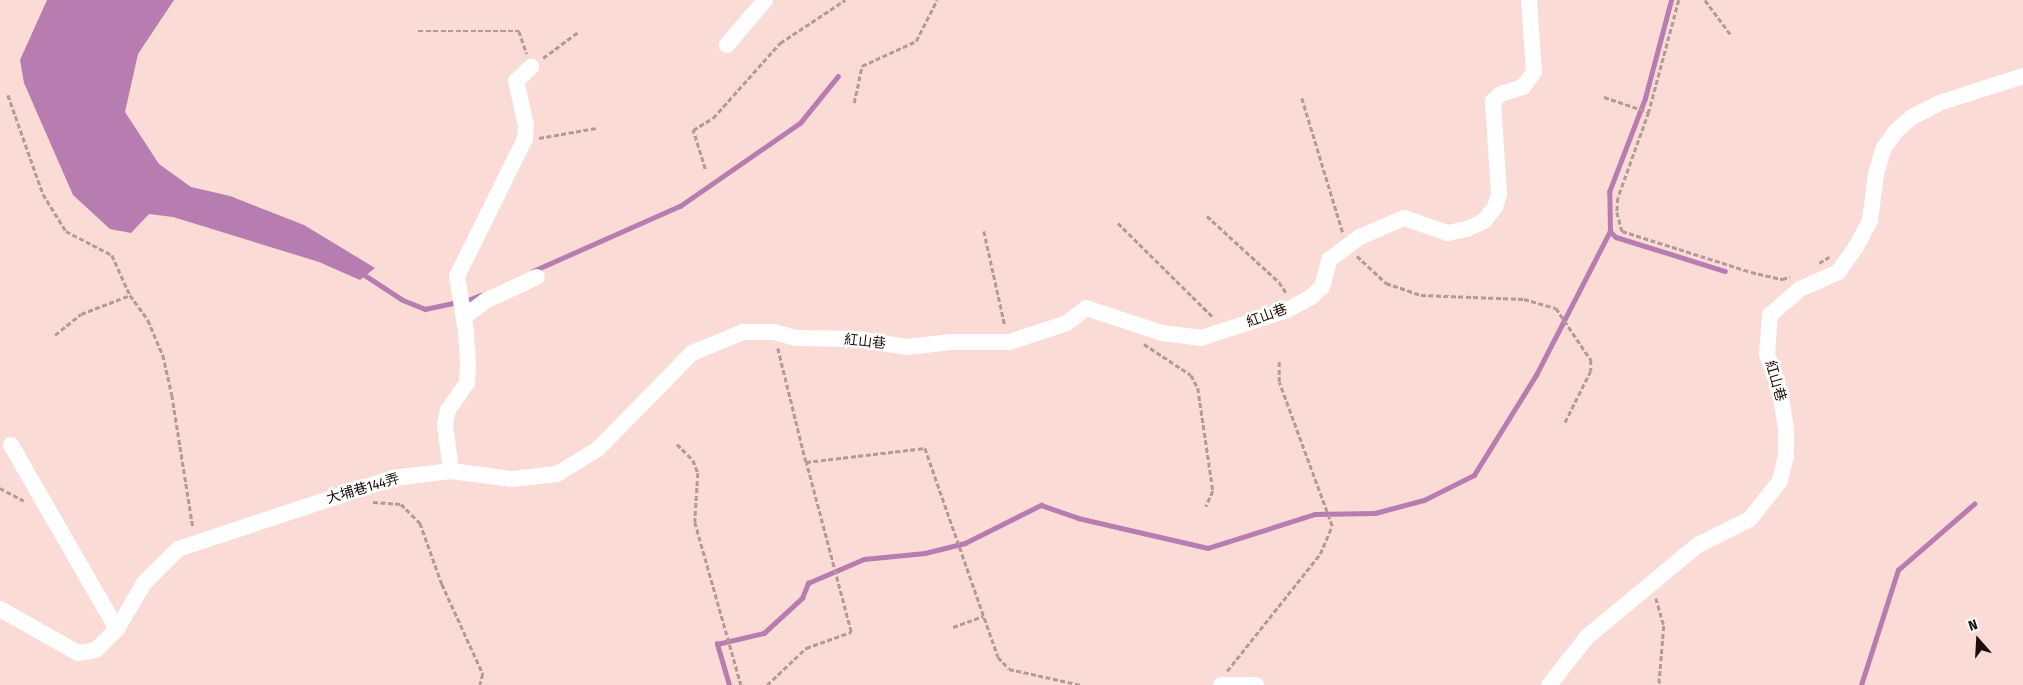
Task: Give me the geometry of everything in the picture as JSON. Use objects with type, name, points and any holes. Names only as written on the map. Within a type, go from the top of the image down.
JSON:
[{"type":"street","points":[[727,46],[765,0]]},
{"type":"street","name":"紅山巷","points":[[774,332],[796,338],[857,339],[907,347],[951,342],[1009,342],[1067,324],[1086,308],[1184,338],[1201,338],[1295,306],[1310,298],[1322,287],[1329,260],[1347,245],[1404,218],[1448,233],[1467,229],[1484,221],[1495,207],[1499,194],[1492,101],[1500,94],[1523,87],[1534,72],[1529,0]]},
{"type":"street","points":[[451,471],[445,424],[448,410],[467,383],[464,316],[457,276],[460,266],[525,139],[526,125],[516,82],[531,67]]},
{"type":"street","name":"紅山巷","points":[[1549,685],[1587,637],[1652,581],[1698,545],[1750,519],[1780,481],[1786,429],[1780,392],[1767,355],[1770,315],[1800,289],[1838,272],[1856,247],[1870,221],[1876,174],[1883,149],[1912,117],[1938,103],[2023,76]]},
{"type":"street","points":[[464,316],[485,301],[537,277]]},
{"type":"street","name":"大埔巷144弄","points":[[0,609],[78,653],[96,650],[117,629],[144,584],[178,549],[195,541],[393,478],[451,471],[512,479],[557,474],[598,449],[692,353],[743,332],[774,332]]},
{"type":"street","points":[[11,445],[117,629]]},
{"type":"street","points":[[1222,685],[1256,685]]},
{"type":"path","points":[[706,169],[693,130],[712,118],[780,43],[845,0]]},
{"type":"path","points":[[854,103],[862,66],[916,41],[937,0]]},
{"type":"path","points":[[1679,0],[1649,112],[1618,198],[1617,212],[1622,231],[1751,272],[1782,279],[1796,275]]},
{"type":"path","points":[[1705,0],[1731,35]]},
{"type":"path","points":[[418,31],[519,31],[531,67],[578,32]]},
{"type":"path","points":[[8,96],[43,194],[66,231],[112,255],[130,295],[148,320],[163,356],[172,395],[195,541]]},
{"type":"path","points":[[1604,97],[1649,112]]},
{"type":"path","points":[[1302,98],[1347,245],[1386,283],[1421,295],[1524,299],[1556,308],[1590,360],[1591,371],[1565,423]]},
{"type":"path","points":[[525,139],[596,128]]},
{"type":"path","points":[[1207,216],[1279,282],[1295,306]]},
{"type":"path","points":[[1118,223],[1212,314],[1223,331]]},
{"type":"path","points":[[984,231],[1009,342]]},
{"type":"path","points":[[1810,268],[1833,256]]},
{"type":"path","points":[[55,335],[81,314],[130,295]]},
{"type":"path","points":[[1132,323],[1146,347],[1191,375],[1198,388],[1213,491],[1206,507]]},
{"type":"path","points":[[766,685],[806,648],[851,632],[774,332]]},
{"type":"path","points":[[1222,685],[1230,664],[1320,554],[1332,526],[1279,382],[1279,362]]},
{"type":"path","points":[[677,444],[693,460],[698,473],[695,522],[742,685]]},
{"type":"path","points":[[806,462],[925,448],[998,657],[1009,669],[1081,685]]},
{"type":"path","points":[[369,502],[401,504],[420,523],[442,584],[483,674],[480,685]]},
{"type":"path","points":[[1652,581],[1664,626],[1660,685]]},
{"type":"path","points":[[953,627],[983,616]]},
{"type":"shaded area","points":[[47,0],[174,0],[138,54],[125,112],[159,164],[191,187],[230,196],[304,225],[375,268],[360,280],[319,262],[173,217],[149,214],[131,233],[110,229],[73,195],[24,83],[20,60]]},
{"type":"waterway","points":[[729,685],[717,644],[764,633],[802,598],[808,583],[864,559],[925,553],[965,543],[1041,505],[1078,518],[1208,548],[1315,514],[1375,513],[1424,500],[1474,475],[1536,375],[1610,231],[1609,192],[1645,98],[1671,0]]},
{"type":"waterway","points":[[533,271],[680,206],[800,123],[838,76]]},
{"type":"waterway","points":[[1610,231],[1616,237],[1725,271]]},
{"type":"waterway","points":[[360,272],[403,300],[425,309],[457,302]]},
{"type":"waterway","points":[[465,301],[481,295]]},
{"type":"waterway","points":[[1861,685],[1898,570],[1974,504]]}]
